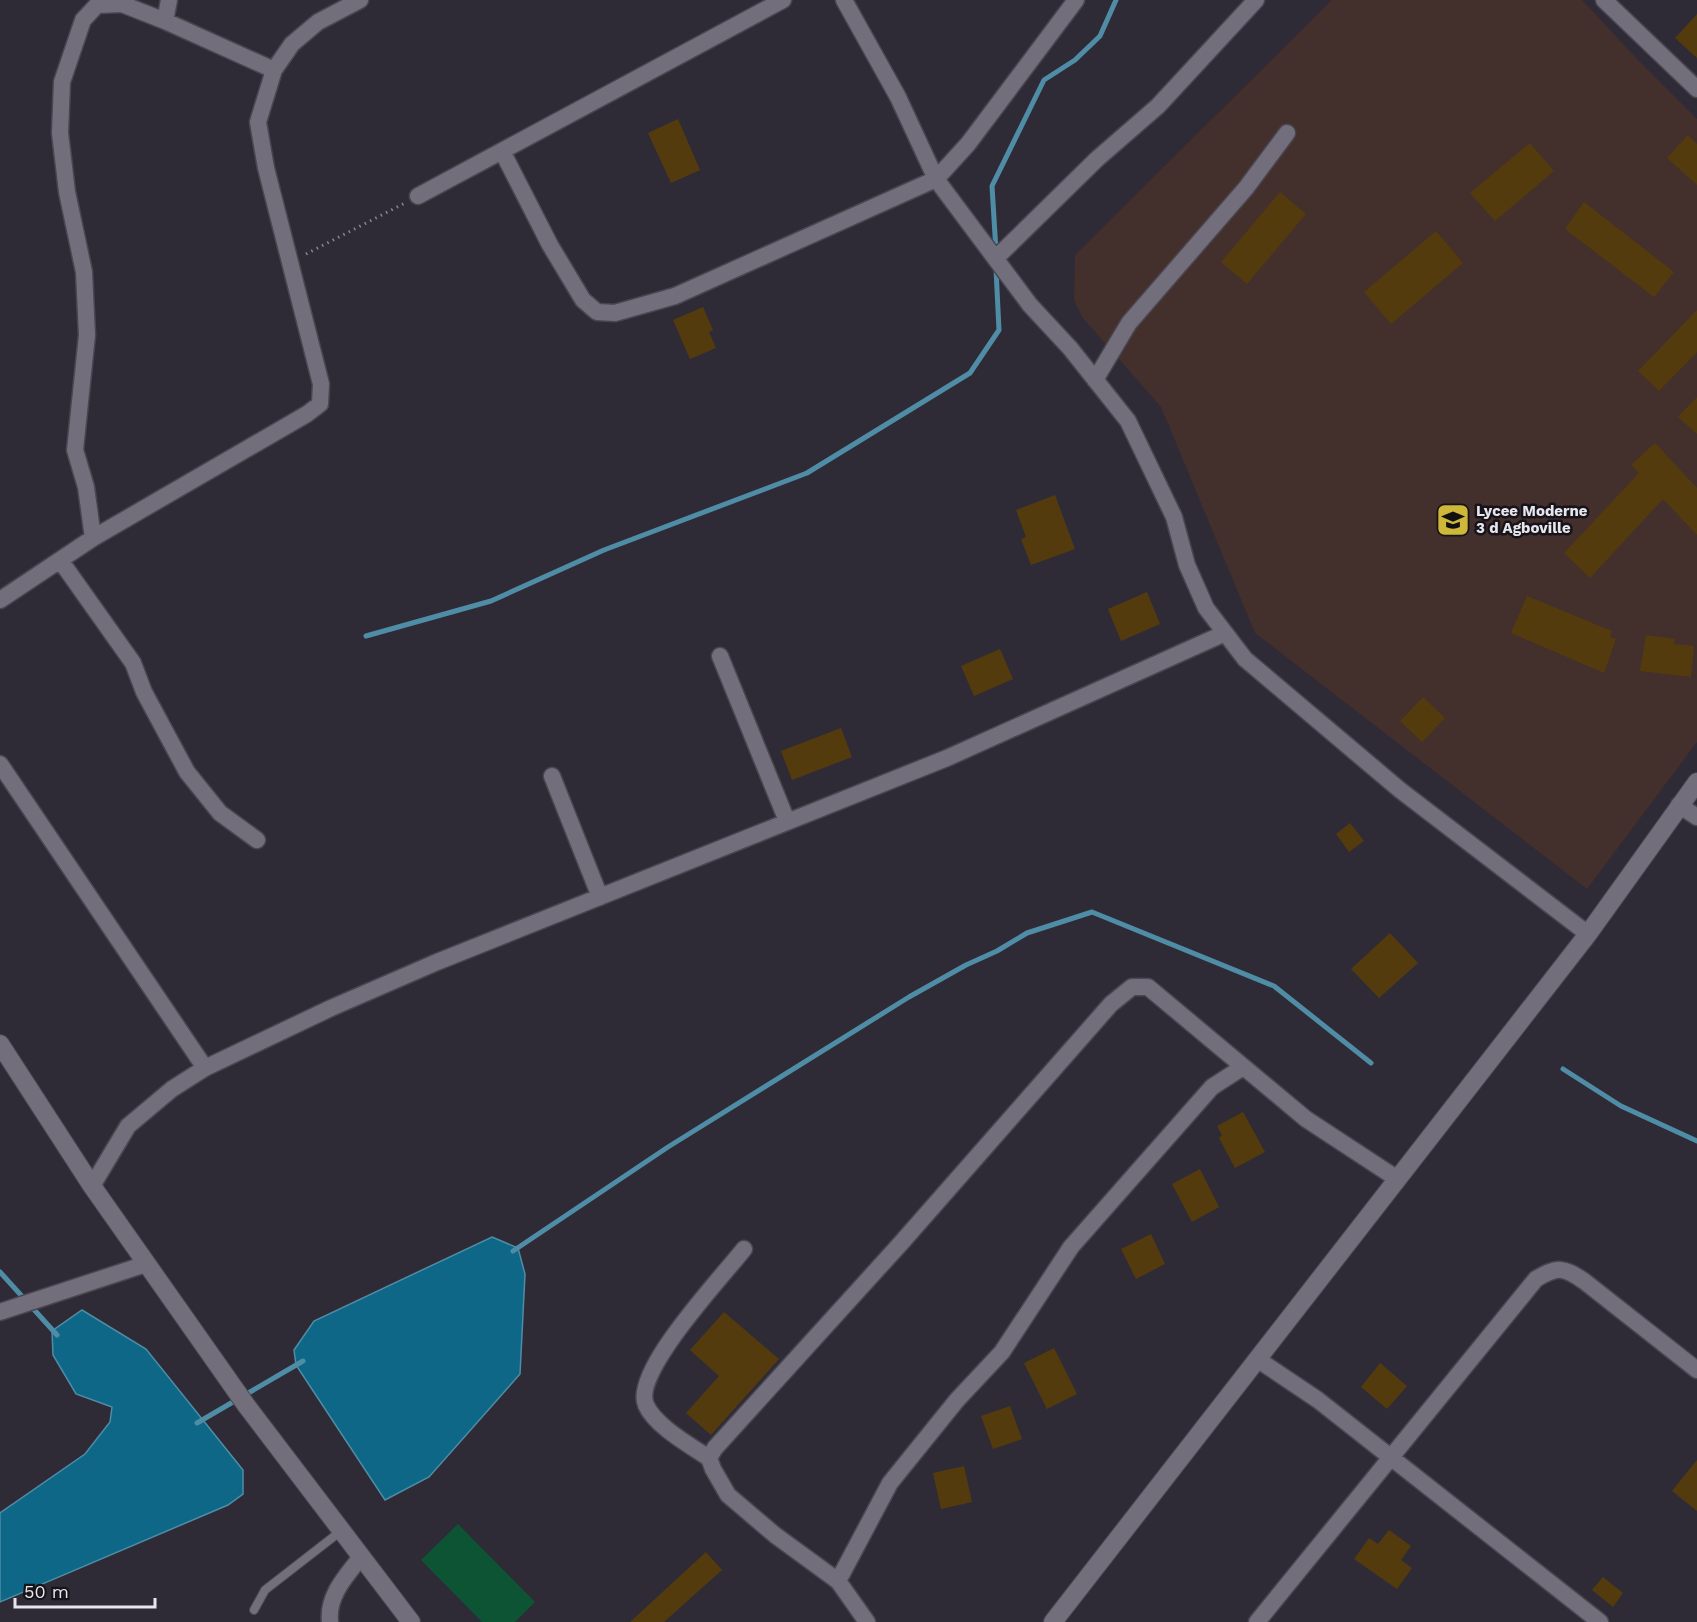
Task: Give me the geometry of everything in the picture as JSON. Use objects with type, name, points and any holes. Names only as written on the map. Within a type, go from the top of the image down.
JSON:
[{"type":"main road","points":[[1053,1622],[1588,934],[1697,782]]},
{"type":"main road","points":[[0,1044],[92,1186],[246,1405],[411,1622]]},
{"type":"street","points":[[165,21],[169,0]]},
{"type":"street","points":[[0,600],[93,538],[307,414],[320,404],[321,384],[266,168],[258,122],[274,70],[292,44],[318,22],[360,0]]},
{"type":"street","points":[[418,196],[783,0]]},
{"type":"street","points":[[844,0],[898,97],[936,179],[1030,305],[1128,421],[1155,473],[1174,517],[1187,565],[1206,608],[1223,634],[1245,659],[1400,790],[1588,934]]},
{"type":"street","points":[[502,151],[550,245],[583,300],[597,312],[615,313],[675,296],[936,179],[968,144],[1076,0]]},
{"type":"street","points":[[996,258],[1097,159],[1158,106],[1256,0]]},
{"type":"street","points":[[1604,0],[1697,89]]},
{"type":"street","points":[[93,538],[86,487],[75,450],[87,335],[84,272],[67,192],[60,133],[62,82],[83,20],[97,5],[122,4],[274,70]]},
{"type":"street","points":[[1095,380],[1129,323],[1246,188],[1287,133]]},
{"type":"street","points":[[60,560],[133,663],[144,692],[187,772],[220,813],[257,840]]},
{"type":"street","points":[[92,1186],[128,1126],[172,1089],[205,1068],[405,976],[947,758],[1223,634]]},
{"type":"street","points":[[720,656],[787,821]]},
{"type":"street","points":[[0,764],[205,1068]]},
{"type":"street","points":[[552,776],[600,897]]},
{"type":"street","points":[[1679,806],[1697,817]]},
{"type":"street","points":[[709,1458],[1111,1004],[1132,987],[1148,987],[1306,1119],[1396,1178]]},
{"type":"street","points":[[838,1581],[890,1483],[957,1400],[1002,1352],[1071,1246],[1212,1088],[1243,1067]]},
{"type":"street","points":[[744,1249],[661,1352],[646,1381],[643,1397],[646,1407],[669,1430],[709,1458],[712,1469],[728,1495],[775,1535],[838,1581],[867,1622]]},
{"type":"street","points":[[0,1312],[146,1264]]},
{"type":"street","points":[[1257,1622],[1293,1574],[1393,1458],[1536,1279],[1551,1270],[1567,1269],[1697,1370]]},
{"type":"street","points":[[1257,1359],[1318,1400],[1597,1621]]},
{"type":"street","points":[[330,1622],[329,1611],[339,1584],[362,1557]]},
{"type":"lane","points":[[254,1610],[265,1590],[342,1530]]},
{"type":"path","points":[[291,262],[418,196]]},
{"type":"shaded area","name":"Lycee Moderne 3 d Agboville","points":[[1332,0],[1582,0],[1697,119],[1697,742],[1587,889],[1255,633],[1161,407],[1082,317],[1074,300],[1075,255]]},
{"type":"green space","points":[[458,1524],[535,1602],[515,1622],[482,1622],[421,1560]]},
{"type":"water","points":[[492,1237],[518,1248],[525,1274],[520,1374],[429,1477],[385,1500],[296,1365],[294,1350],[314,1321]]},
{"type":"water","points":[[82,1310],[146,1349],[243,1470],[243,1494],[228,1505],[0,1602],[0,1513],[85,1454],[110,1422],[112,1407],[76,1394],[53,1355],[52,1331]]},
{"type":"building","points":[[1697,14],[1697,58],[1675,38]]},
{"type":"building","points":[[678,119],[700,170],[671,183],[648,133]]},
{"type":"building","points":[[1688,135],[1697,144],[1697,185],[1667,158]]},
{"type":"building","points":[[1530,143],[1554,171],[1495,221],[1470,193]]},
{"type":"building","points":[[1280,192],[1306,214],[1247,284],[1221,262]]},
{"type":"building","points":[[1584,202],[1674,272],[1654,297],[1565,229]]},
{"type":"building","points":[[1436,231],[1463,263],[1391,324],[1364,292]]},
{"type":"building","points":[[703,307],[713,330],[709,332],[716,348],[690,359],[673,320]]},
{"type":"building","points":[[1697,310],[1697,352],[1659,391],[1638,371]]},
{"type":"building","points":[[1697,397],[1697,434],[1678,417]]},
{"type":"building","points":[[1655,443],[1697,488],[1697,535],[1663,499],[1590,578],[1564,553],[1639,473],[1631,465]]},
{"type":"building","points":[[1055,495],[1075,549],[1031,565],[1021,539],[1026,537],[1016,510]]},
{"type":"building","points":[[1147,592],[1160,624],[1121,641],[1108,609]]},
{"type":"building","points":[[1527,596],[1612,631],[1610,637],[1616,639],[1604,673],[1511,633]]},
{"type":"building","points":[[1646,635],[1675,639],[1674,644],[1694,646],[1691,677],[1640,671]]},
{"type":"building","points":[[1000,649],[1013,679],[974,696],[961,666]]},
{"type":"building","points":[[1423,697],[1445,718],[1422,742],[1400,721]]},
{"type":"building","points":[[841,728],[852,757],[792,780],[781,751]]},
{"type":"building","points":[[1350,823],[1364,841],[1349,852],[1336,834]]},
{"type":"building","points":[[1390,933],[1418,963],[1379,998],[1351,969]]},
{"type":"building","points":[[1243,1112],[1265,1152],[1235,1168],[1219,1138],[1222,1135],[1217,1126]]},
{"type":"building","points":[[1200,1169],[1219,1207],[1192,1222],[1172,1184]]},
{"type":"building","points":[[1151,1234],[1165,1264],[1136,1279],[1121,1249]]},
{"type":"building","points":[[724,1312],[779,1359],[711,1435],[686,1413],[719,1376],[690,1350]]},
{"type":"building","points":[[1054,1348],[1077,1394],[1047,1409],[1024,1363]]},
{"type":"building","points":[[1380,1363],[1407,1386],[1387,1409],[1361,1387]]},
{"type":"building","points":[[1010,1406],[1022,1439],[993,1449],[981,1416]]},
{"type":"building","points":[[1697,1460],[1697,1511],[1672,1491]]},
{"type":"building","points":[[964,1466],[972,1502],[941,1509],[933,1473]]},
{"type":"building","points":[[1389,1530],[1411,1546],[1401,1560],[1412,1568],[1397,1589],[1354,1559],[1369,1538],[1378,1544]]},
{"type":"building","points":[[706,1552],[722,1570],[664,1622],[630,1622]]},
{"type":"building","points":[[1603,1577],[1623,1593],[1613,1607],[1592,1590]]},
{"type":"waterway","points":[[996,251],[992,186],[1044,80],[1075,60],[1100,36],[1116,0]]},
{"type":"waterway","points":[[366,636],[491,601],[604,550],[807,473],[970,373],[999,330],[996,269]]},
{"type":"waterway","points":[[513,1251],[668,1147],[909,997],[1027,933],[1092,912],[1274,986],[1371,1063]]},
{"type":"waterway","points":[[1563,1069],[1621,1106],[1697,1141]]},
{"type":"waterway","points":[[0,1272],[57,1335]]},
{"type":"waterway","points":[[197,1423],[303,1361]]},
{"type":"place","name":"Lycee Moderne 3 d Agboville","points":[[1453,520]]}]
